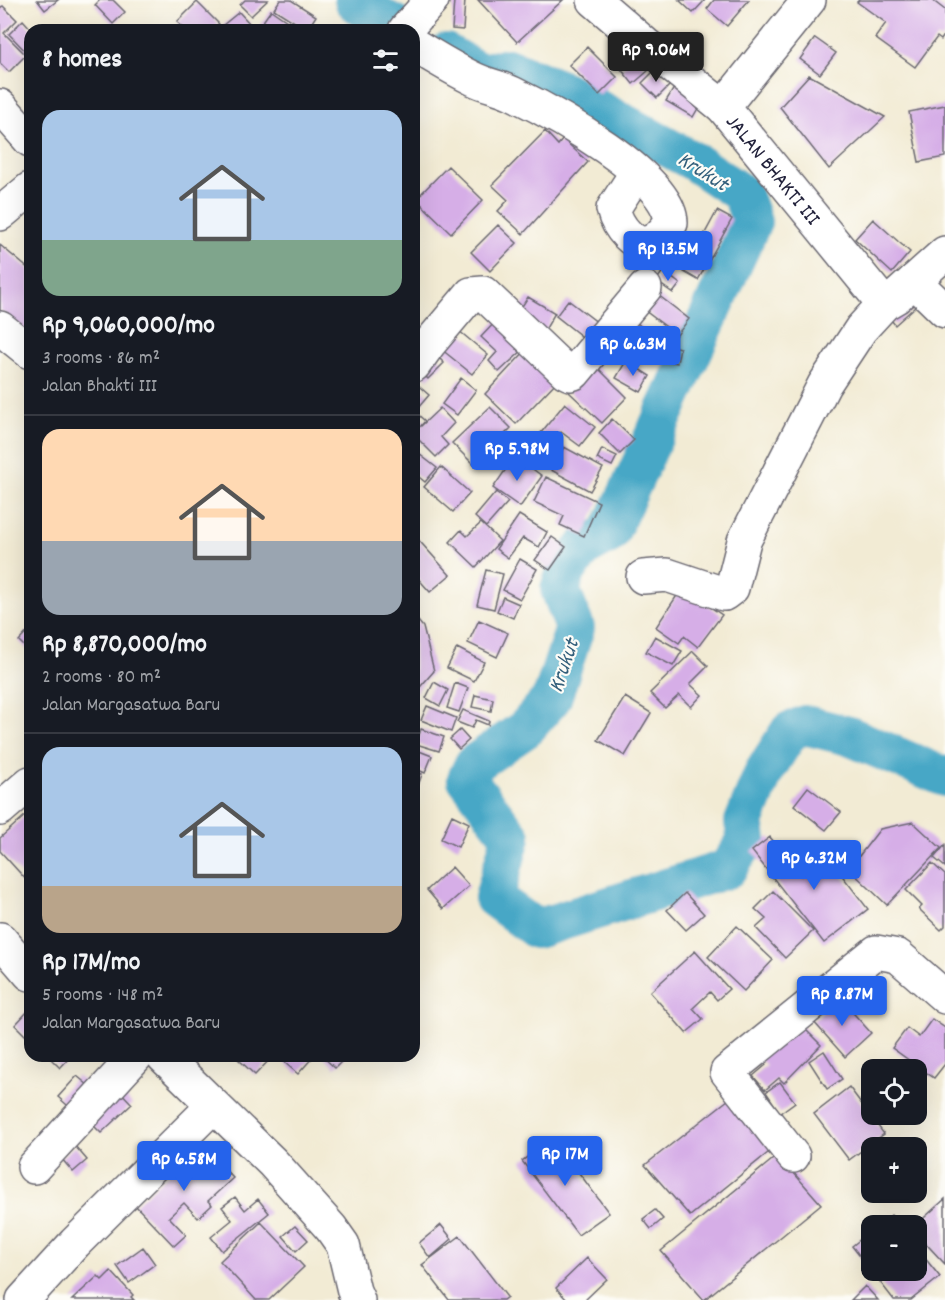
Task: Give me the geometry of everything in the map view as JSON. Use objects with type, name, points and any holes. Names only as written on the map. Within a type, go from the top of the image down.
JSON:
[{"type":"street","name":"JALAN BHAKTI III","points":[[594,0],[723,106],[884,304]]},
{"type":"street","points":[[723,106],[809,0]]},
{"type":"street","points":[[420,28],[477,81],[509,92],[566,120],[638,172]]},
{"type":"street","points":[[0,106],[24,133]]},
{"type":"street","points":[[0,214],[24,194]]},
{"type":"street","points":[[643,577],[667,575],[724,594],[732,588],[744,541],[824,385],[861,329],[884,304],[896,297],[945,253]]},
{"type":"street","points":[[914,281],[945,311]]},
{"type":"street","points":[[420,357],[471,294],[483,293],[570,374],[645,288]]},
{"type":"street","points":[[0,328],[24,347]]},
{"type":"street","points":[[0,809],[24,788]]},
{"type":"street","points":[[0,939],[24,967]]},
{"type":"street","points":[[793,1156],[727,1072],[876,952],[898,956],[945,997]]},
{"type":"street","points":[[34,1167],[130,1062]]},
{"type":"street","points":[[169,1062],[273,1163],[331,1227],[343,1245],[358,1300]]},
{"type":"street","points":[[23,1300],[75,1243],[213,1106]]},
{"type":"building","points":[[37,0],[58,0],[45,10]]},
{"type":"building","points":[[100,0],[113,0],[125,12],[113,24],[95,5]]},
{"type":"building","points":[[245,0],[268,0],[251,16],[240,5]]},
{"type":"building","points":[[280,0],[291,0],[316,16],[311,24],[298,24],[274,9]]},
{"type":"building","points":[[454,0],[465,0],[463,30],[452,29]]},
{"type":"building","points":[[478,0],[563,0],[517,42]]},
{"type":"building","points":[[679,0],[705,0],[693,13]]},
{"type":"building","points":[[714,0],[749,0],[727,26],[707,9]]},
{"type":"building","points":[[859,0],[932,0],[945,10],[945,34],[941,40],[937,37],[915,67],[875,38],[886,23],[857,2]]},
{"type":"building","points":[[197,2],[219,24],[179,24],[177,22]]},
{"type":"building","points":[[3,6],[17,20],[4,33],[24,53],[24,57],[9,72],[0,63],[0,8]]},
{"type":"building","points":[[271,10],[291,24],[261,24]]},
{"type":"building","points":[[239,12],[250,24],[224,24]]},
{"type":"building","points":[[23,20],[27,24],[24,24],[24,50],[9,34]]},
{"type":"building","points":[[815,38],[836,53],[820,74],[800,59]]},
{"type":"building","points":[[587,47],[617,77],[599,95],[569,65]]},
{"type":"building","points":[[636,57],[648,71],[633,84],[621,69]]},
{"type":"building","points":[[656,69],[671,84],[657,98],[642,83]]},
{"type":"building","points":[[809,75],[885,117],[829,169],[780,107]]},
{"type":"building","points":[[679,80],[705,96],[693,117],[666,101]]},
{"type":"building","points":[[945,105],[945,157],[919,162],[909,112]]},
{"type":"building","points":[[545,131],[558,145],[563,139],[588,162],[523,234],[498,211],[508,200],[492,185]]},
{"type":"building","points":[[448,166],[483,200],[451,233],[420,203],[420,195]]},
{"type":"building","points":[[717,211],[732,219],[698,280],[684,272]]},
{"type":"building","points":[[873,219],[910,252],[892,273],[855,239]]},
{"type":"building","points":[[498,225],[517,243],[490,271],[471,252]]},
{"type":"building","points":[[0,245],[24,265],[24,330],[0,310]]},
{"type":"building","points":[[663,271],[680,284],[673,293],[656,281]]},
{"type":"building","points":[[653,291],[689,319],[677,335],[640,307]]},
{"type":"building","points":[[904,295],[915,307],[895,325],[885,312]]},
{"type":"building","points":[[528,297],[555,313],[545,330],[517,314]]},
{"type":"building","points":[[568,300],[598,323],[585,339],[556,316]]},
{"type":"building","points":[[628,315],[660,343],[680,348],[677,363],[650,356],[617,327]]},
{"type":"building","points":[[498,319],[526,347],[499,372],[489,361],[497,352],[481,337]]},
{"type":"building","points":[[458,330],[488,355],[472,374],[441,349]]},
{"type":"building","points":[[527,349],[559,379],[516,424],[485,394]]},
{"type":"building","points":[[435,354],[444,363],[428,379],[420,369]]},
{"type":"building","points":[[626,361],[650,376],[641,392],[616,378]]},
{"type":"building","points":[[595,365],[627,397],[602,423],[569,392]]},
{"type":"building","points":[[461,378],[476,390],[457,415],[442,404]]},
{"type":"building","points":[[420,387],[429,395],[420,406]]},
{"type":"building","points":[[565,403],[595,427],[580,446],[561,432],[548,449],[536,439]]},
{"type":"building","points":[[490,407],[511,428],[474,465],[452,443]]},
{"type":"building","points":[[440,408],[454,423],[441,437],[448,445],[436,457],[420,441],[420,427]]},
{"type":"building","points":[[420,416],[425,421],[420,427]]},
{"type":"building","points":[[612,419],[634,440],[620,454],[599,433]]},
{"type":"building","points":[[564,447],[603,468],[590,491],[551,470]]},
{"type":"building","points":[[602,449],[617,456],[612,466],[597,459]]},
{"type":"building","points":[[420,455],[437,468],[425,482],[420,478]]},
{"type":"building","points":[[515,456],[542,476],[520,507],[493,488]]},
{"type":"building","points":[[441,467],[470,493],[453,512],[424,487]]},
{"type":"building","points":[[546,477],[599,502],[584,536],[560,525],[564,516],[534,502]]},
{"type":"building","points":[[496,492],[508,502],[486,527],[475,517]]},
{"type":"building","points":[[519,515],[547,532],[539,547],[523,538],[508,558],[496,549]]},
{"type":"building","points":[[481,523],[500,541],[476,567],[450,542],[461,530],[467,536]]},
{"type":"building","points":[[552,537],[566,547],[550,570],[535,560]]},
{"type":"building","points":[[420,542],[450,575],[430,592],[420,581]]},
{"type":"building","points":[[520,559],[537,569],[520,599],[503,590]]},
{"type":"building","points":[[486,570],[503,574],[494,609],[477,605]]},
{"type":"building","points":[[682,588],[722,615],[698,647],[684,636],[679,643],[656,627]]},
{"type":"building","points":[[503,597],[519,604],[513,618],[497,611]]},
{"type":"building","points":[[479,620],[508,633],[497,657],[468,643]]},
{"type":"building","points":[[420,623],[423,627],[434,671],[420,687]]},
{"type":"building","points":[[24,636],[24,646],[19,641]]},
{"type":"building","points":[[655,636],[682,651],[673,666],[646,652]]},
{"type":"building","points":[[457,648],[484,662],[474,681],[447,668]]},
{"type":"building","points":[[693,651],[708,666],[690,684],[702,695],[691,707],[679,695],[665,708],[650,693]]},
{"type":"building","points":[[434,682],[448,690],[440,706],[426,698]]},
{"type":"building","points":[[455,683],[468,688],[459,712],[447,708]]},
{"type":"building","points":[[475,695],[493,699],[491,711],[472,707]]},
{"type":"building","points":[[625,697],[651,713],[625,756],[598,740]]},
{"type":"building","points":[[427,706],[456,718],[451,732],[421,720]]},
{"type":"building","points":[[463,710],[489,721],[488,725],[476,720],[472,728],[457,722]]},
{"type":"building","points":[[421,729],[444,737],[439,751],[420,745]]},
{"type":"building","points":[[460,730],[469,740],[459,749],[450,739]]},
{"type":"building","points":[[420,751],[432,756],[425,773],[420,771]]},
{"type":"building","points":[[808,787],[841,812],[826,830],[794,805]]},
{"type":"building","points":[[452,815],[469,823],[458,847],[441,839]]},
{"type":"building","points":[[24,817],[24,877],[0,851],[0,838]]},
{"type":"building","points":[[913,822],[941,848],[887,905],[849,869],[880,829]]},
{"type":"building","points":[[770,837],[801,876],[827,856],[868,909],[824,943],[752,851]]},
{"type":"building","points":[[945,845],[945,867],[934,858]]},
{"type":"building","points":[[932,863],[945,875],[945,926],[941,930],[919,909],[922,906],[906,890]]},
{"type":"building","points":[[452,867],[469,886],[443,909],[427,890]]},
{"type":"building","points":[[773,891],[813,931],[785,958],[756,928],[766,919],[755,909]]},
{"type":"building","points":[[685,893],[704,914],[686,930],[667,910]]},
{"type":"building","points":[[737,926],[773,960],[744,991],[708,957]]},
{"type":"building","points":[[695,951],[729,989],[717,1000],[710,992],[693,1008],[703,1019],[686,1033],[650,992]]},
{"type":"building","points":[[839,997],[871,1033],[845,1057],[813,1021]]},
{"type":"building","points":[[24,1015],[24,1034],[15,1025]]},
{"type":"building","points":[[932,1019],[945,1028],[945,1064],[934,1078],[927,1073],[927,1059],[907,1059],[892,1048],[907,1028],[919,1037]]},
{"type":"building","points":[[797,1021],[821,1045],[784,1083],[779,1078],[765,1090],[753,1076],[766,1065],[759,1059]]},
{"type":"building","points":[[824,1051],[842,1079],[827,1089],[809,1061]]},
{"type":"building","points":[[54,1062],[66,1062],[60,1068]]},
{"type":"building","points":[[241,1062],[267,1062],[255,1075]]},
{"type":"building","points":[[284,1062],[309,1062],[298,1074]]},
{"type":"building","points":[[328,1062],[341,1062],[335,1068]]},
{"type":"building","points":[[77,1076],[94,1090],[75,1112],[58,1097]]},
{"type":"building","points":[[780,1082],[795,1102],[780,1113],[766,1092]]},
{"type":"building","points":[[849,1087],[861,1103],[861,1125],[877,1125],[884,1134],[880,1137],[861,1137],[861,1151],[849,1160],[814,1114]]},
{"type":"building","points":[[117,1088],[132,1104],[101,1133],[86,1118]]},
{"type":"building","points":[[733,1096],[774,1148],[690,1216],[645,1165]]},
{"type":"building","points":[[553,1138],[609,1213],[578,1235],[522,1161]]},
{"type":"building","points":[[201,1144],[233,1178],[208,1201],[212,1205],[198,1218],[184,1203],[169,1217],[186,1235],[174,1246],[135,1205]]},
{"type":"building","points":[[75,1146],[87,1160],[73,1172],[61,1158]]},
{"type":"building","points":[[778,1155],[821,1204],[704,1300],[661,1251]]},
{"type":"building","points":[[235,1197],[245,1210],[258,1199],[269,1213],[222,1251],[211,1237],[232,1220],[222,1207]]},
{"type":"building","points":[[945,1199],[945,1264],[927,1245],[927,1215]]},
{"type":"building","points":[[655,1210],[663,1219],[651,1229],[643,1219]]},
{"type":"building","points":[[261,1222],[304,1267],[269,1300],[256,1300],[220,1261]]},
{"type":"building","points":[[441,1225],[452,1239],[430,1258],[419,1243]]},
{"type":"building","points":[[295,1226],[308,1240],[296,1251],[283,1236]]},
{"type":"building","points":[[460,1236],[507,1297],[503,1300],[449,1300],[422,1265]]},
{"type":"building","points":[[861,1239],[861,1258],[852,1246]]},
{"type":"building","points":[[143,1247],[155,1264],[129,1283],[117,1266]]},
{"type":"building","points":[[587,1258],[607,1279],[585,1300],[567,1300],[556,1288]]},
{"type":"building","points":[[927,1261],[940,1277],[911,1300],[894,1300],[879,1281],[927,1281]]},
{"type":"building","points":[[111,1271],[133,1295],[131,1297],[134,1300],[72,1300],[98,1276],[102,1280]]},
{"type":"building","points":[[865,1286],[878,1300],[851,1300]]},
{"type":"waterway","name":"Krukut","points":[[354,0],[363,8],[394,24]]},
{"type":"waterway","name":"Krukut","points":[[446,53],[481,73],[507,68],[564,91],[693,161],[742,194],[752,222],[609,534],[584,548],[567,570],[560,589],[575,628],[552,698],[525,729],[474,764],[467,779],[511,837],[494,898],[536,929],[727,869],[747,840],[744,822],[764,772],[790,731],[805,725],[849,736],[945,777]]}]
